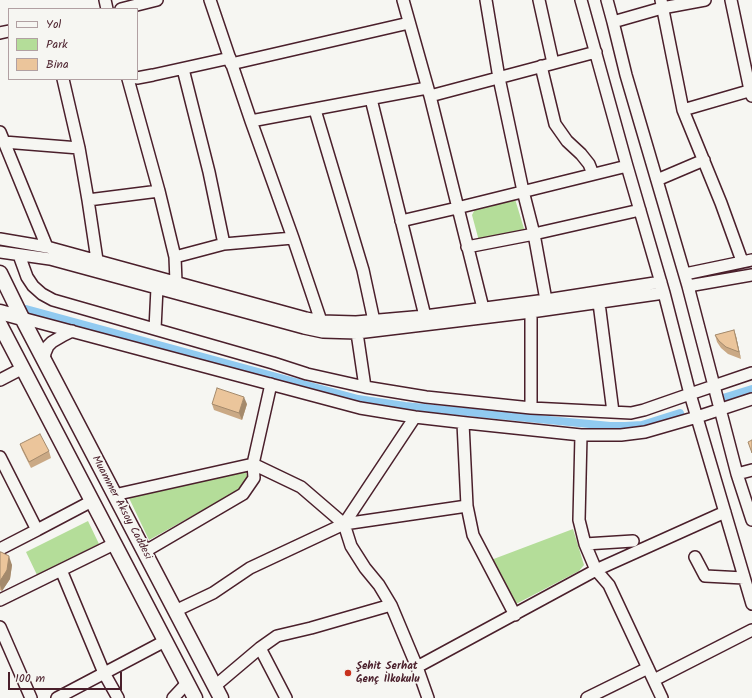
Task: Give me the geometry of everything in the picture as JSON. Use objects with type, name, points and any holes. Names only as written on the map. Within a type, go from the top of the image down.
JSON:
[{"type":"main road","name":"Muammer Aksoy Caddesi","points":[[0,273],[114,495],[218,692]]},
{"type":"main road","points":[[0,312],[22,318]]},
{"type":"main road","name":"Muammer Aksoy Caddesi","points":[[0,325],[195,698]]},
{"type":"street","points":[[125,8],[158,0]]},
{"type":"street","points":[[210,0],[321,321]]},
{"type":"street","points":[[403,0],[428,92],[482,308]]},
{"type":"street","points":[[486,0],[499,78],[523,191],[534,234],[546,300]]},
{"type":"street","points":[[539,0],[553,63]]},
{"type":"street","points":[[581,0],[627,166],[663,287],[690,394],[752,604]]},
{"type":"street","points":[[607,0],[614,22],[626,74],[685,274],[737,474],[752,520]]},
{"type":"street","points":[[614,22],[662,4],[705,0]]},
{"type":"street","points":[[684,110],[751,92],[731,0]]},
{"type":"street","points":[[662,4],[684,110],[721,203],[747,260],[685,274]]},
{"type":"street","points":[[138,78],[230,61],[410,24]]},
{"type":"street","points":[[251,121],[372,99],[428,92],[499,78],[596,52]]},
{"type":"street","points":[[541,66],[556,124],[567,141],[589,164],[593,174]]},
{"type":"street","points":[[183,69],[209,172],[224,244]]},
{"type":"street","points":[[63,80],[88,200],[97,260]]},
{"type":"street","points":[[128,80],[159,191],[175,257],[176,282]]},
{"type":"street","points":[[372,99],[425,316]]},
{"type":"street","points":[[315,110],[363,270],[374,321]]},
{"type":"street","points":[[2,137],[78,148]]},
{"type":"street","points":[[2,137],[47,247]]},
{"type":"street","points":[[657,180],[704,160]]},
{"type":"street","points":[[401,221],[627,166]]},
{"type":"street","points":[[88,200],[159,191]]},
{"type":"street","points":[[467,247],[534,234],[640,210]]},
{"type":"street","points":[[175,257],[224,244],[293,238]]},
{"type":"street","points":[[0,239],[47,247],[321,321],[356,322],[425,316],[546,300],[663,287]]},
{"type":"street","points":[[0,252],[50,259],[323,332],[357,333],[531,312],[598,303],[663,287]]},
{"type":"street","points":[[19,255],[29,282],[47,298],[307,374],[365,387],[426,397],[531,408],[631,412],[644,410],[752,373]]},
{"type":"street","points":[[688,286],[752,275]]},
{"type":"street","points":[[155,329],[158,288]]},
{"type":"street","points":[[598,303],[613,412]]},
{"type":"street","points":[[531,312],[531,408]]},
{"type":"street","points":[[22,318],[360,408],[463,423],[581,435],[621,435],[645,432],[752,399]]},
{"type":"street","points":[[44,360],[46,349],[52,342],[72,331]]},
{"type":"street","points":[[357,333],[365,387]]},
{"type":"street","points":[[0,380],[23,368]]},
{"type":"street","points":[[144,552],[243,494],[254,478],[253,464],[271,384]]},
{"type":"street","points":[[344,524],[415,417]]},
{"type":"street","points":[[463,423],[467,506],[474,535],[515,615]]},
{"type":"street","points":[[581,435],[580,520],[585,544],[596,570],[609,585],[662,698]]},
{"type":"street","points":[[0,457],[37,530]]},
{"type":"street","points":[[114,495],[253,464],[301,487],[344,524],[351,546],[391,605],[417,667],[428,698]]},
{"type":"street","points":[[737,474],[752,470]]},
{"type":"street","points":[[0,549],[92,501]]},
{"type":"street","points":[[175,611],[213,593],[250,568],[344,524],[467,506]]},
{"type":"street","points":[[417,667],[596,570],[725,512]]},
{"type":"street","points":[[585,544],[633,541]]},
{"type":"street","points":[[0,600],[114,544]]},
{"type":"street","points":[[694,557],[705,576],[744,578]]},
{"type":"street","points":[[61,570],[104,673],[118,698]]},
{"type":"street","points":[[218,692],[260,648],[277,636],[311,628],[391,605]]},
{"type":"street","points":[[0,627],[31,698]]},
{"type":"street","points":[[654,680],[752,630]]},
{"type":"street","points":[[58,698],[165,641]]},
{"type":"street","points":[[260,648],[286,698]]},
{"type":"street","points":[[587,698],[648,668]]},
{"type":"street","points":[[173,698],[187,683]]},
{"type":"green space","points":[[515,199],[525,232],[479,241],[472,215],[475,209]]},
{"type":"green space","points":[[245,471],[248,477],[244,487],[149,540],[129,498]]},
{"type":"green space","points":[[88,521],[99,544],[37,575],[26,552]]},
{"type":"green space","points":[[573,529],[584,565],[579,571],[516,604],[491,560]]},
{"type":"building","points":[[734,330],[739,352],[726,347],[715,335]]},
{"type":"building","points":[[217,388],[244,397],[239,413],[212,404]]},
{"type":"building","points":[[40,434],[49,451],[29,462],[20,444]]},
{"type":"building","points":[[752,440],[752,453],[748,442]]},
{"type":"building","points":[[0,552],[9,556],[7,570],[0,581]]},
{"type":"waterway","points":[[26,309],[358,399],[405,406],[610,426],[642,425],[680,413]]},
{"type":"waterway","points":[[723,398],[752,389]]},
{"type":"place","name":"Şehit Serhat Genç İlkokulu","points":[[348,673]]}]
